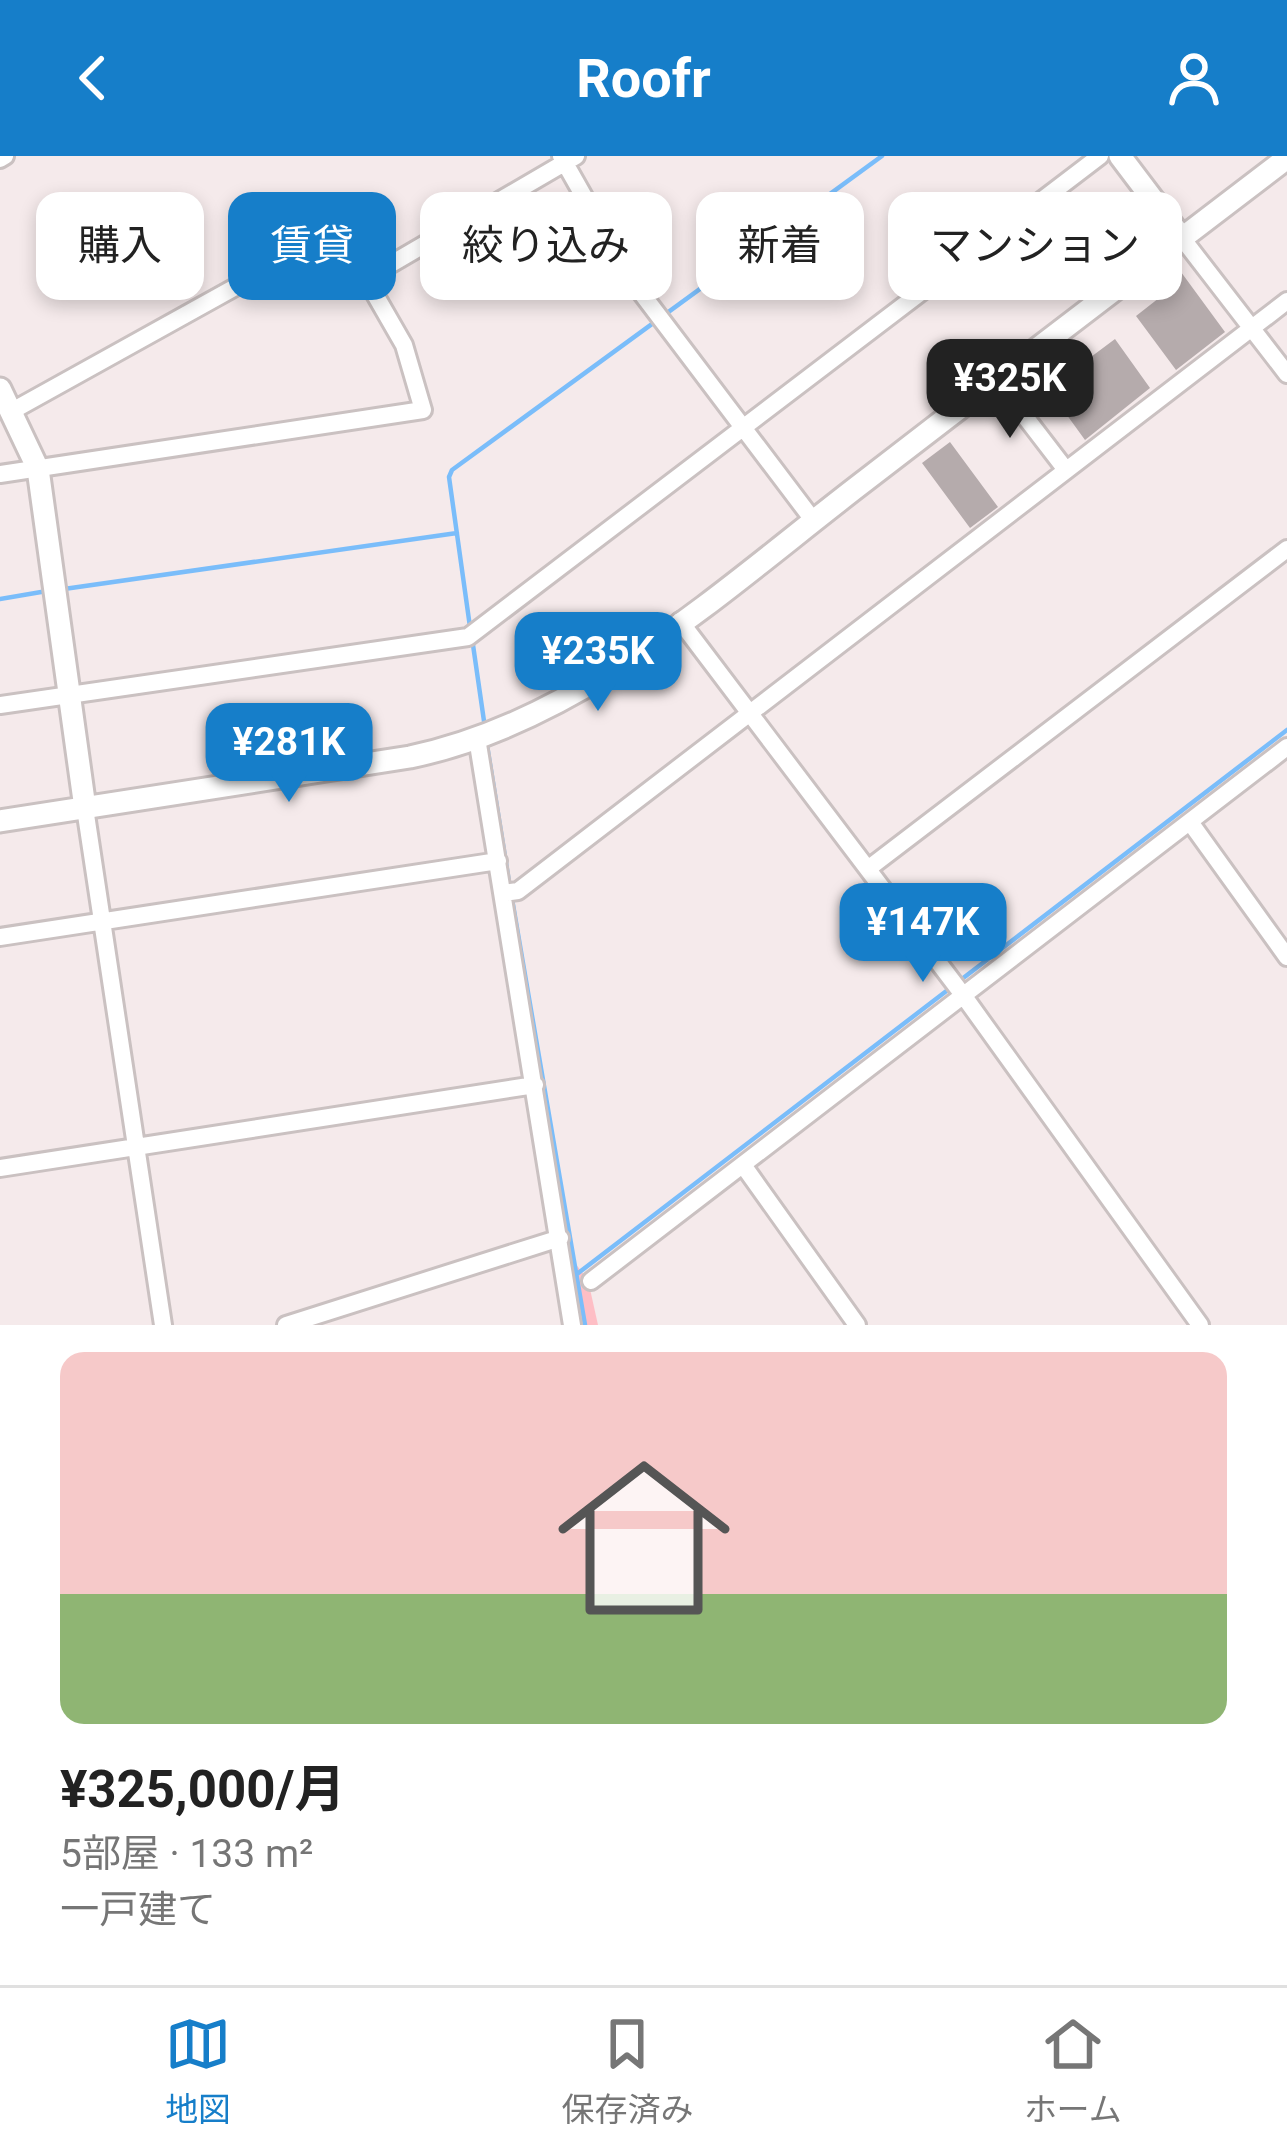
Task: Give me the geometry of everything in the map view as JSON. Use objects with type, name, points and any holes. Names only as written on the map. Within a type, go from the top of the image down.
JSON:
[{"type":"street","points":[[0,705],[468,637],[1100,156]]},
{"type":"street","points":[[1120,156],[1147,192]]},
{"type":"street","points":[[396,261],[567,158],[630,278],[813,520]]},
{"type":"street","points":[[1287,158],[1182,238],[1287,374]]},
{"type":"street","points":[[13,411],[228,291]]},
{"type":"street","points":[[0,475],[423,410],[404,345],[379,300]]},
{"type":"street","points":[[0,821],[410,757],[478,738],[569,698],[680,621],[1101,300]]},
{"type":"street","points":[[503,893],[518,890],[1287,301]]},
{"type":"street","points":[[997,380],[1066,470]]},
{"type":"street","points":[[0,389],[38,469],[164,1325]]},
{"type":"street","points":[[868,868],[1287,549]]},
{"type":"street","points":[[680,621],[963,995],[1200,1325]]},
{"type":"street","points":[[478,738],[572,1325]]},
{"type":"street","points":[[590,1281],[1287,747]]},
{"type":"street","points":[[1190,822],[1287,957]]},
{"type":"street","points":[[0,937],[498,861]]},
{"type":"street","points":[[0,1168],[535,1085]]},
{"type":"street","points":[[743,1165],[857,1325]]},
{"type":"street","points":[[286,1325],[560,1238]]},
{"type":"shaded area","points":[[575,1263],[588,1280],[598,1325],[575,1325],[571,1295]]},
{"type":"building","points":[[1182,273],[1225,332],[1176,370],[1136,316],[1156,300],[1182,300]]},
{"type":"building","points":[[1115,339],[1150,388],[1085,440],[1048,389]]},
{"type":"building","points":[[950,442],[998,507],[970,528],[922,463]]},
{"type":"waterway","points":[[470,627],[449,477],[452,470],[882,156]]},
{"type":"waterway","points":[[64,589],[457,533]]},
{"type":"waterway","points":[[0,599],[47,591]]},
{"type":"waterway","points":[[472,638],[485,728]]},
{"type":"waterway","points":[[958,982],[1287,730]]},
{"type":"waterway","points":[[486,739],[510,888]]},
{"type":"waterway","points":[[512,899],[585,1325]]},
{"type":"waterway","points":[[577,1274],[949,989]]}]
